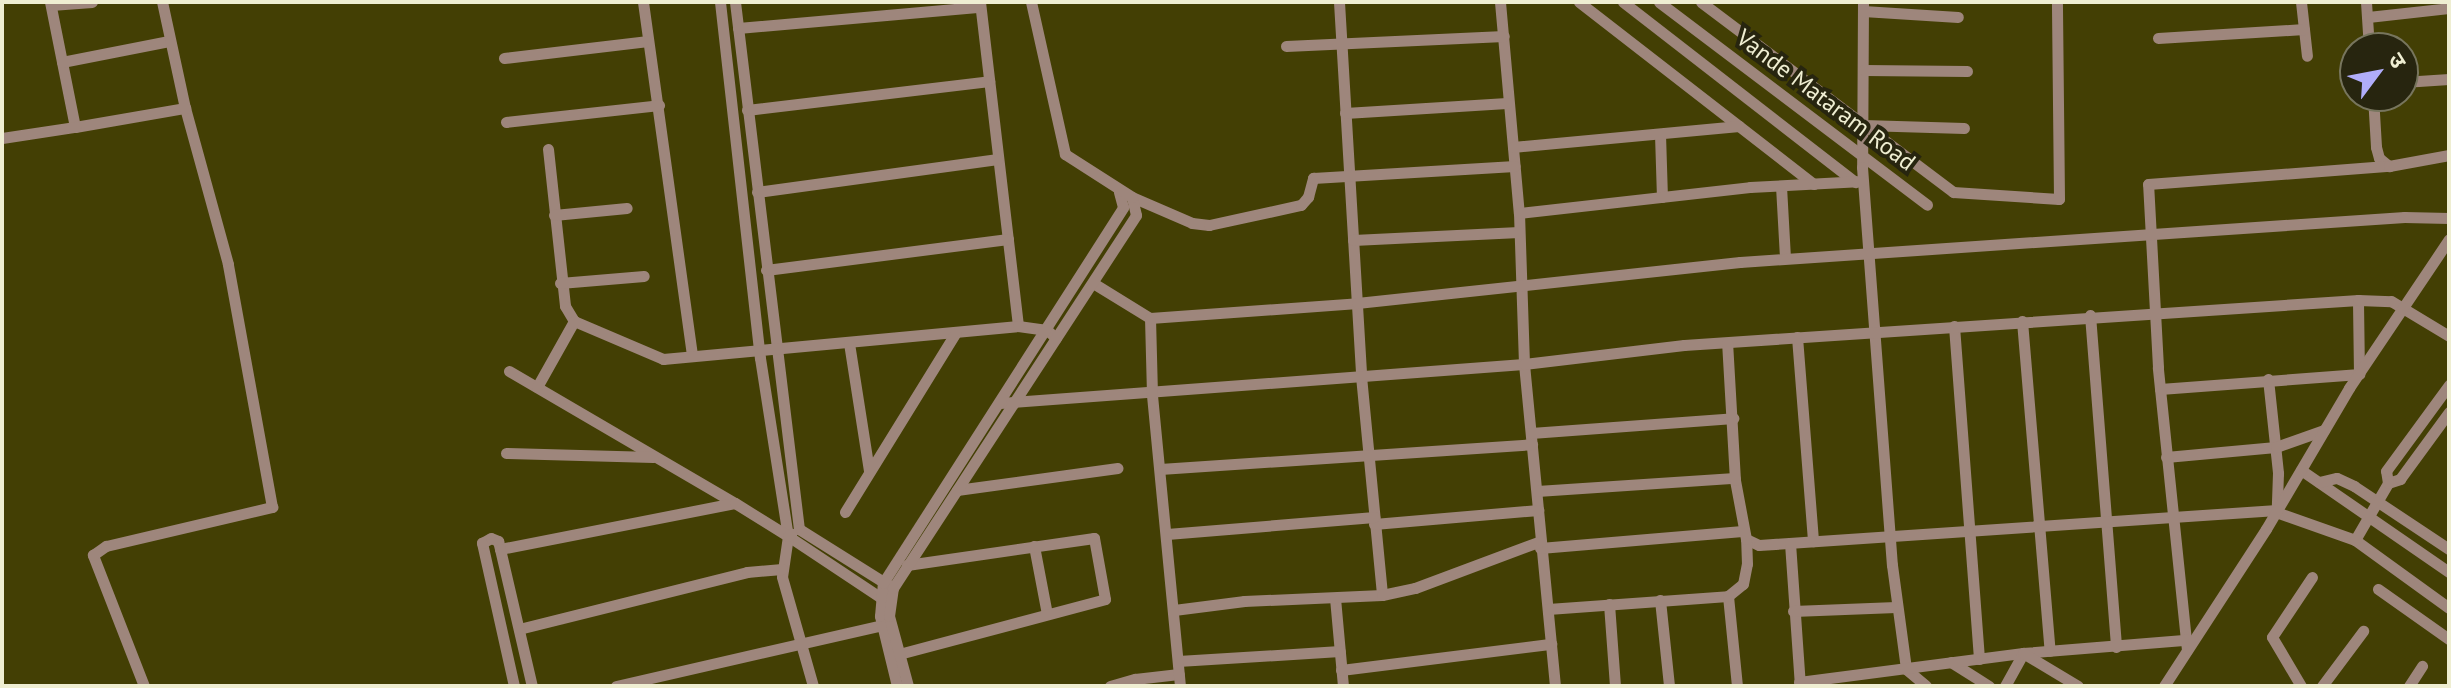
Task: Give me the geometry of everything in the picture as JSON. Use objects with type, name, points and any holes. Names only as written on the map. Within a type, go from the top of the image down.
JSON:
[{"type":"street","points":[[75,127],[50,4],[92,2]]},
{"type":"street","points":[[144,686],[93,555],[106,546],[272,507],[228,264],[185,108],[162,2]]},
{"type":"street","points":[[643,2],[692,356]]},
{"type":"street","points":[[720,2],[759,351],[788,536],[782,569],[813,686]]},
{"type":"street","points":[[735,2],[799,529],[888,586]]},
{"type":"street","points":[[1031,2],[1065,154],[1119,192],[1192,223],[1209,225],[1301,205],[1308,197],[1310,180],[1349,174],[1515,166]]},
{"type":"street","points":[[1339,2],[1361,376],[1382,595]]},
{"type":"street","points":[[1500,2],[1519,213],[1524,364],[1555,686]]},
{"type":"street","points":[[1579,2],[1814,184]]},
{"type":"street","name":"Vande Mataram Road","points":[[1623,2],[1858,181]]},
{"type":"street","name":"Vande Mataram Road","points":[[1659,2],[1927,205]]},
{"type":"street","points":[[1701,2],[1953,192],[2059,199],[2057,2]]},
{"type":"street","points":[[2301,2],[2307,56]]},
{"type":"street","points":[[2366,2],[2368,32]]},
{"type":"street","points":[[738,28],[980,4],[1018,326]]},
{"type":"street","points":[[1926,686],[1906,669],[1896,607],[1867,253],[1858,181],[1862,155],[1863,6],[1958,17]]},
{"type":"street","points":[[2368,17],[2449,8]]},
{"type":"street","points":[[2158,38],[2304,29]]},
{"type":"street","points":[[1286,46],[1504,36]]},
{"type":"street","points":[[62,62],[169,41]]},
{"type":"street","points":[[504,58],[648,41]]},
{"type":"street","points":[[1864,70],[1967,71]]},
{"type":"street","points":[[2419,81],[2449,79]]},
{"type":"street","points":[[747,110],[989,81]]},
{"type":"street","points":[[1345,113],[1507,103]]},
{"type":"street","points":[[506,122],[659,105]]},
{"type":"street","points":[[2,138],[185,108]]},
{"type":"street","points":[[2374,112],[2379,158],[2389,166]]},
{"type":"street","points":[[1862,125],[1964,128]]},
{"type":"street","points":[[1513,147],[1739,126]]},
{"type":"street","points":[[1660,134],[1662,197]]},
{"type":"street","points":[[548,149],[560,283],[565,306],[574,321],[663,359],[1018,326],[1047,330],[1056,338]]},
{"type":"street","points":[[2186,645],[2160,389],[2148,184],[2389,166],[2449,155]]},
{"type":"street","points":[[757,192],[998,159]]},
{"type":"street","points":[[1519,213],[1662,197],[1858,181]]},
{"type":"street","points":[[1781,186],[1785,258]]},
{"type":"street","points":[[897,686],[882,625],[888,586],[1123,207],[1119,192]]},
{"type":"street","points":[[888,586],[907,565],[1136,215],[1132,197]]},
{"type":"street","points":[[554,215],[627,208]]},
{"type":"street","points":[[1093,283],[1150,318],[1357,303],[1785,258],[2404,217],[2449,218]]},
{"type":"street","points":[[1353,240],[1519,232]]},
{"type":"street","points":[[766,270],[1008,239]]},
{"type":"street","points":[[2164,686],[2186,645],[2277,511],[2359,374],[2406,308],[2449,239]]},
{"type":"street","points":[[560,283],[644,276]]},
{"type":"street","points":[[1000,403],[1524,364],[1636,349],[2090,315],[2358,300],[2391,301],[2449,336]]},
{"type":"street","points":[[2358,300],[2359,374]]},
{"type":"street","points":[[2090,315],[2116,647]]},
{"type":"street","points":[[1110,686],[1135,679],[1179,680],[1152,394],[1150,318]]},
{"type":"street","points":[[537,387],[574,321]]},
{"type":"street","points":[[2022,321],[2050,651]]},
{"type":"street","points":[[1954,326],[1979,659]]},
{"type":"street","points":[[845,512],[956,332]]},
{"type":"street","points":[[1797,337],[1813,541]]},
{"type":"street","points":[[849,343],[869,471]]},
{"type":"street","points":[[1548,609],[1728,596],[1743,584],[1746,577],[1744,535],[1735,478],[1727,343]]},
{"type":"street","points":[[509,371],[735,503],[884,601],[908,686]]},
{"type":"street","points":[[2160,389],[2359,374]]},
{"type":"street","points":[[2268,379],[2276,447],[2277,511]]},
{"type":"street","points":[[2355,540],[2388,483],[2386,471],[2449,385]]},
{"type":"street","points":[[2388,483],[2400,479],[2445,426],[2449,412]]},
{"type":"street","points":[[1160,469],[1369,453],[1733,418]]},
{"type":"street","points":[[2166,457],[2276,447],[2324,430]]},
{"type":"street","points":[[506,453],[658,457]]},
{"type":"street","points":[[957,490],[1118,468]]},
{"type":"street","points":[[2301,470],[2449,572]]},
{"type":"street","points":[[1537,491],[1735,478]]},
{"type":"street","points":[[2319,482],[2337,478],[2378,500],[2449,549]]},
{"type":"street","points":[[500,549],[735,503]]},
{"type":"street","points":[[1167,534],[1538,510]]},
{"type":"street","points":[[1174,610],[1244,601],[1382,595],[1415,588],[1540,545],[1744,535],[1759,545],[2277,511],[2355,540],[2449,608]]},
{"type":"street","points":[[788,536],[799,529]]},
{"type":"street","points":[[514,686],[482,543],[486,539],[495,538],[500,549],[532,686]]},
{"type":"street","points":[[899,654],[1105,599],[1094,538],[907,565]]},
{"type":"street","points":[[1790,543],[1799,684],[2023,653],[2186,645]]},
{"type":"street","points":[[1034,546],[1047,614]]},
{"type":"street","points":[[519,629],[747,572],[782,569]]},
{"type":"street","points":[[2297,685],[2272,637],[2312,577]]},
{"type":"street","points":[[2378,589],[2449,639]]},
{"type":"street","points":[[1728,596],[1737,686]]},
{"type":"street","points":[[1335,598],[1343,686]]},
{"type":"street","points":[[1660,600],[1669,686]]},
{"type":"street","points":[[1609,604],[1615,686]]},
{"type":"street","points":[[1793,611],[1896,607]]},
{"type":"street","points":[[616,686],[882,625]]},
{"type":"street","points":[[2322,686],[2363,631]]},
{"type":"street","points":[[1341,670],[1551,644]]},
{"type":"street","points":[[1178,661],[1340,651]]},
{"type":"street","points":[[2005,686],[2023,653]]},
{"type":"street","points":[[2023,653],[2078,686]]},
{"type":"street","points":[[1951,662],[1989,686]]},
{"type":"street","points":[[2409,686],[2422,666]]}]
